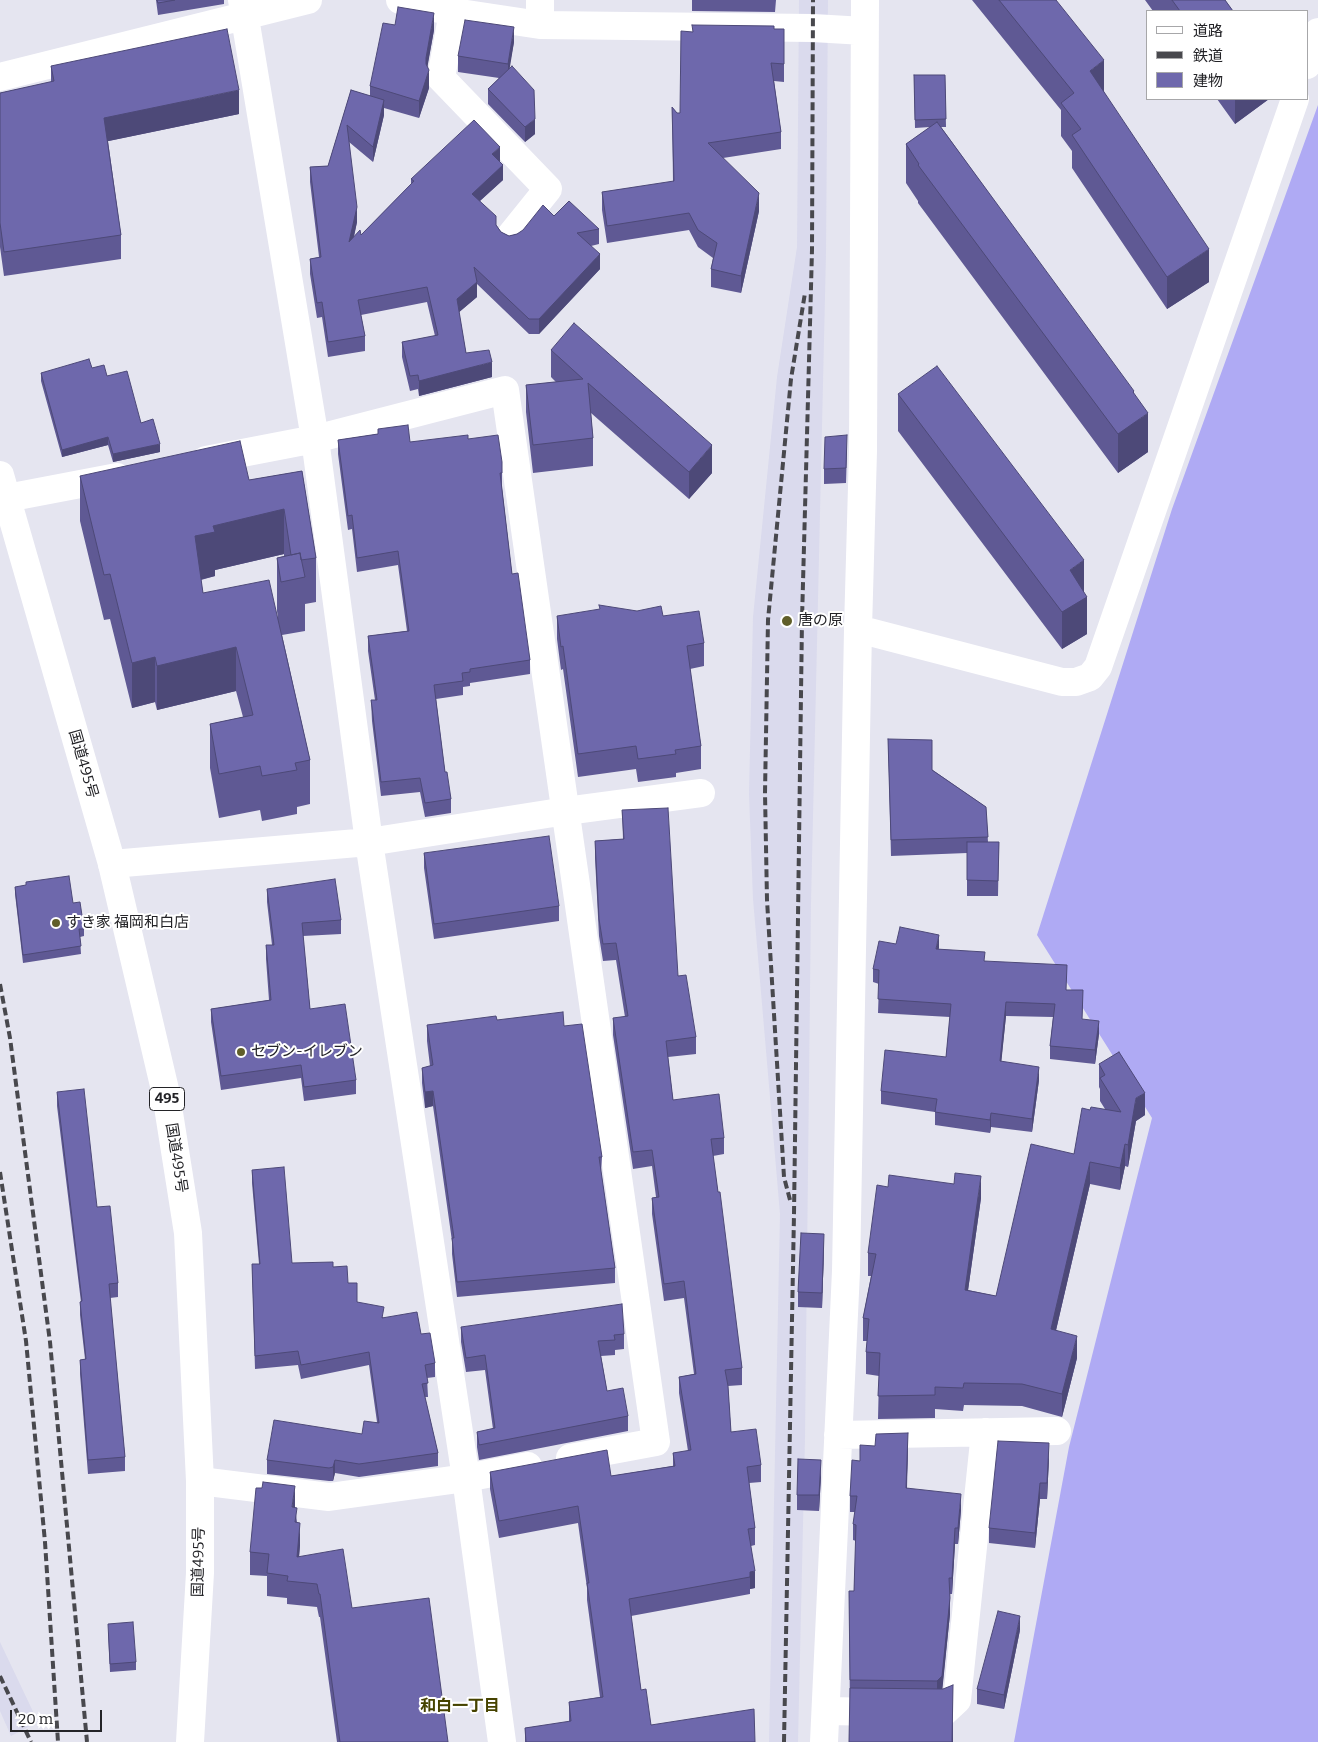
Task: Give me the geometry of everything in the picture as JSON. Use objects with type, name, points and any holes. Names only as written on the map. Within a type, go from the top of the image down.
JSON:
[{"type":"main road","points":[[0,78],[243,8],[308,0]]},
{"type":"main road","points":[[401,0],[453,12],[540,13],[864,31]]},
{"type":"main road","points":[[824,1742],[846,1271],[863,452],[865,0]]},
{"type":"main road","points":[[243,8],[315,438],[369,842],[466,1478],[502,1742]]},
{"type":"main road","points":[[453,12],[441,78],[548,188],[510,235]]},
{"type":"main road","points":[[1308,61],[1318,32]]},
{"type":"main road","points":[[858,629],[1062,682],[1076,682],[1090,677],[1098,667],[1295,100]]},
{"type":"main road","points":[[180,464],[315,438],[506,390],[656,1442],[466,1478],[329,1497],[200,1481]]},
{"type":"main road","points":[[3,486],[142,472]]},
{"type":"main road","name":"国道495号","points":[[3,486],[112,864],[166,1094],[188,1233],[200,1481],[200,1573],[190,1742]]},
{"type":"main road","points":[[112,864],[369,842],[566,811],[702,794]]},
{"type":"main road","points":[[838,1435],[1057,1431]]},
{"type":"main road","points":[[826,1711],[943,1713],[957,1700],[985,1432]]},
{"type":"shaded area","points":[[799,0],[828,0],[826,253],[811,903],[805,1438],[798,1742],[769,1742],[780,1214],[753,899],[749,794],[753,617],[777,377],[797,247]]},
{"type":"shaded area","points":[[1318,105],[1318,1742],[1014,1742],[1069,1447],[1152,1118],[1037,935],[1172,509]]},
{"type":"shaded area","points":[[0,1642],[38,1722],[11,1736],[0,1711]]},
{"type":"building","points":[[157,0],[175,0],[158,3]]},
{"type":"building","points":[[999,0],[1056,0],[1104,60],[1090,71],[1209,249],[1167,277],[1072,135],[1081,129],[1061,103],[1074,93]]},
{"type":"building","points":[[1172,0],[1225,0],[1232,10],[1179,10]]},
{"type":"building","points":[[398,7],[434,13],[426,58],[429,70],[419,101],[370,86],[383,23],[395,25]]},
{"type":"building","points":[[465,20],[514,27],[508,64],[458,56]]},
{"type":"building","points":[[692,25],[774,26],[774,29],[784,29],[784,64],[771,63],[781,132],[708,143],[759,193],[741,276],[711,269],[717,243],[698,230],[689,213],[607,226],[602,192],[674,181],[672,107],[677,113],[680,113],[681,31],[693,32]]},
{"type":"building","points":[[227,29],[239,90],[104,118],[121,235],[4,252],[0,223],[0,93],[54,81],[51,66]]},
{"type":"building","points":[[512,66],[534,90],[535,119],[525,127],[488,89]]},
{"type":"building","points":[[914,75],[945,75],[946,119],[915,120]]},
{"type":"building","points":[[351,90],[384,100],[373,147],[347,125],[357,207],[349,242],[360,230],[361,235],[414,181],[411,179],[474,120],[500,147],[492,154],[503,165],[472,194],[496,216],[496,225],[501,232],[509,236],[517,234],[523,230],[543,205],[554,216],[569,201],[599,229],[577,233],[600,254],[539,319],[529,319],[474,267],[477,282],[457,299],[466,353],[489,350],[492,362],[419,381],[418,375],[410,376],[402,342],[438,335],[427,287],[358,300],[365,336],[328,342],[322,302],[317,303],[310,259],[321,257],[310,167],[328,166]]},
{"type":"building","points":[[937,122],[1134,391],[1148,413],[1118,434],[918,165],[906,144]]},
{"type":"building","points":[[574,323],[712,445],[689,472],[588,383],[593,438],[533,445],[526,385],[583,379],[551,350]]},
{"type":"building","points":[[89,359],[92,368],[104,365],[107,376],[127,371],[141,423],[153,419],[160,444],[113,454],[108,437],[62,450],[41,373]]},
{"type":"building","points":[[937,366],[1084,560],[1070,570],[1087,597],[1062,612],[898,394]]},
{"type":"building","points":[[408,425],[410,442],[468,435],[468,439],[498,435],[502,462],[502,473],[500,473],[512,574],[518,573],[530,660],[470,669],[470,672],[462,673],[463,681],[434,685],[445,772],[447,772],[451,799],[425,803],[420,778],[381,782],[371,700],[377,700],[368,636],[409,631],[398,551],[357,558],[352,515],[348,516],[338,440],[378,434],[378,429]]},
{"type":"building","points":[[847,435],[846,468],[824,469],[825,437]]},
{"type":"building","points":[[240,441],[249,480],[302,471],[316,558],[301,560],[300,553],[291,555],[284,509],[213,526],[215,532],[195,536],[203,593],[269,580],[310,760],[295,763],[297,770],[262,776],[260,766],[219,774],[210,724],[253,715],[236,647],[157,666],[155,657],[132,663],[110,574],[104,575],[80,476]]},
{"type":"building","points":[[300,553],[305,577],[281,582],[277,558]]},
{"type":"building","points":[[599,605],[637,611],[661,606],[663,616],[699,611],[704,643],[687,646],[701,746],[675,750],[676,754],[638,759],[636,746],[578,754],[557,616],[600,609]]},
{"type":"building","points":[[888,739],[932,740],[932,770],[986,807],[988,837],[891,840]]},
{"type":"building","points":[[668,808],[678,976],[686,975],[696,1037],[666,1041],[673,1100],[719,1094],[724,1138],[711,1139],[718,1192],[720,1192],[742,1368],[725,1370],[731,1432],[756,1429],[761,1465],[747,1467],[755,1528],[748,1529],[755,1571],[750,1572],[750,1577],[629,1599],[641,1690],[646,1689],[651,1725],[754,1709],[755,1742],[526,1742],[525,1728],[571,1721],[569,1702],[603,1697],[587,1583],[589,1583],[578,1506],[499,1521],[490,1472],[607,1450],[611,1476],[675,1466],[673,1453],[691,1450],[679,1377],[696,1374],[684,1281],[664,1284],[652,1198],[659,1197],[652,1150],[633,1152],[613,1018],[628,1016],[616,943],[603,944],[599,919],[595,841],[624,839],[622,810]]},
{"type":"building","points":[[549,836],[559,906],[434,924],[424,853]]},
{"type":"building","points":[[967,842],[999,842],[998,881],[967,880]]},
{"type":"building","name":"すき家 福岡和白店","points":[[69,876],[73,903],[80,902],[84,929],[79,929],[81,946],[23,955],[15,887],[26,885],[26,882]]},
{"type":"building","points":[[335,879],[341,920],[302,923],[310,1009],[345,1004],[356,1080],[304,1087],[301,1065],[221,1076],[211,1009],[271,1000],[266,945],[274,945],[267,889]]},
{"type":"building","points":[[900,927],[939,935],[936,949],[985,952],[984,961],[1067,965],[1066,990],[1083,990],[1082,1019],[1099,1021],[1095,1050],[1050,1046],[1055,1004],[1006,1002],[1000,1061],[1039,1067],[1032,1119],[991,1113],[990,1120],[935,1112],[937,1099],[881,1091],[885,1050],[946,1057],[951,1004],[878,999],[879,970],[873,969],[879,941],[896,944]]},
{"type":"building","points":[[563,1012],[564,1026],[582,1024],[602,1157],[599,1157],[615,1268],[457,1282],[452,1238],[454,1238],[433,1091],[425,1092],[422,1068],[433,1065],[427,1025],[496,1016],[497,1020]]},
{"type":"building","points":[[1119,1052],[1145,1093],[1136,1098],[1128,1145],[1125,1144],[1120,1168],[1090,1162],[1051,1329],[1077,1336],[1062,1394],[1022,1384],[964,1383],[963,1388],[935,1387],[935,1395],[878,1396],[880,1353],[866,1352],[869,1319],[863,1318],[876,1254],[868,1253],[877,1185],[888,1187],[889,1175],[954,1184],[955,1173],[981,1176],[965,1290],[996,1296],[1031,1144],[1074,1154],[1082,1108],[1090,1110],[1091,1107],[1121,1112],[1100,1078],[1105,1075],[1099,1064]]},
{"type":"building","points":[[84,1089],[97,1207],[110,1206],[118,1283],[109,1284],[125,1457],[88,1460],[80,1360],[86,1359],[80,1302],[82,1301],[57,1092]]},
{"type":"building","points":[[284,1167],[292,1263],[333,1262],[333,1267],[347,1266],[348,1283],[357,1283],[357,1302],[384,1307],[382,1318],[417,1312],[421,1334],[430,1333],[435,1363],[425,1365],[428,1383],[422,1384],[438,1453],[359,1464],[335,1460],[333,1467],[329,1468],[267,1460],[274,1420],[362,1434],[364,1421],[379,1423],[369,1352],[301,1365],[298,1351],[255,1356],[252,1264],[260,1264],[252,1170]]},
{"type":"building","points":[[801,1233],[824,1234],[822,1293],[798,1292]]},
{"type":"building","points":[[622,1304],[624,1334],[614,1335],[615,1340],[598,1341],[607,1391],[623,1388],[628,1416],[479,1445],[477,1432],[495,1428],[485,1355],[466,1358],[461,1327]]},
{"type":"building","points":[[908,1433],[906,1488],[961,1494],[958,1528],[955,1528],[952,1578],[949,1578],[950,1598],[942,1676],[937,1681],[850,1680],[849,1591],[854,1591],[856,1525],[853,1524],[857,1496],[850,1496],[852,1460],[860,1461],[860,1445],[875,1446],[876,1434]]},
{"type":"building","points":[[998,1441],[1049,1443],[1047,1483],[1040,1483],[1035,1533],[989,1528]]},
{"type":"building","points":[[798,1459],[821,1460],[819,1495],[797,1495]]},
{"type":"building","points":[[263,1482],[295,1486],[292,1507],[297,1508],[295,1522],[300,1523],[297,1557],[343,1549],[352,1608],[429,1598],[448,1742],[340,1742],[320,1594],[317,1584],[287,1581],[288,1576],[267,1573],[269,1554],[250,1552],[256,1488],[262,1488]]},
{"type":"building","points":[[998,1611],[1020,1616],[1004,1695],[977,1689]]},
{"type":"building","points":[[133,1622],[136,1662],[110,1664],[108,1624]]},
{"type":"building","points":[[953,1685],[952,1742],[849,1742],[850,1688],[943,1689]]},
{"type":"railway","points":[[784,1742],[794,1214],[802,620],[812,250],[813,0]]},
{"type":"railway","points":[[790,1200],[784,1177],[767,900],[765,793],[768,620],[791,379],[805,293]]},
{"type":"railway","points":[[0,984],[10,1038],[50,1342],[87,1742]]},
{"type":"railway","points":[[0,1172],[26,1341],[45,1542],[58,1742]]},
{"type":"railway","points":[[0,1676],[31,1742]]},
{"type":"place","name":"唐の原","points":[[787,621]]},
{"type":"place","name":"すき家 福岡和白店","points":[[56,923]]},
{"type":"place","name":"セブン-イレブン","points":[[241,1052]]},
{"type":"district","name":"和白一丁目","points":[[460,1707]]}]
